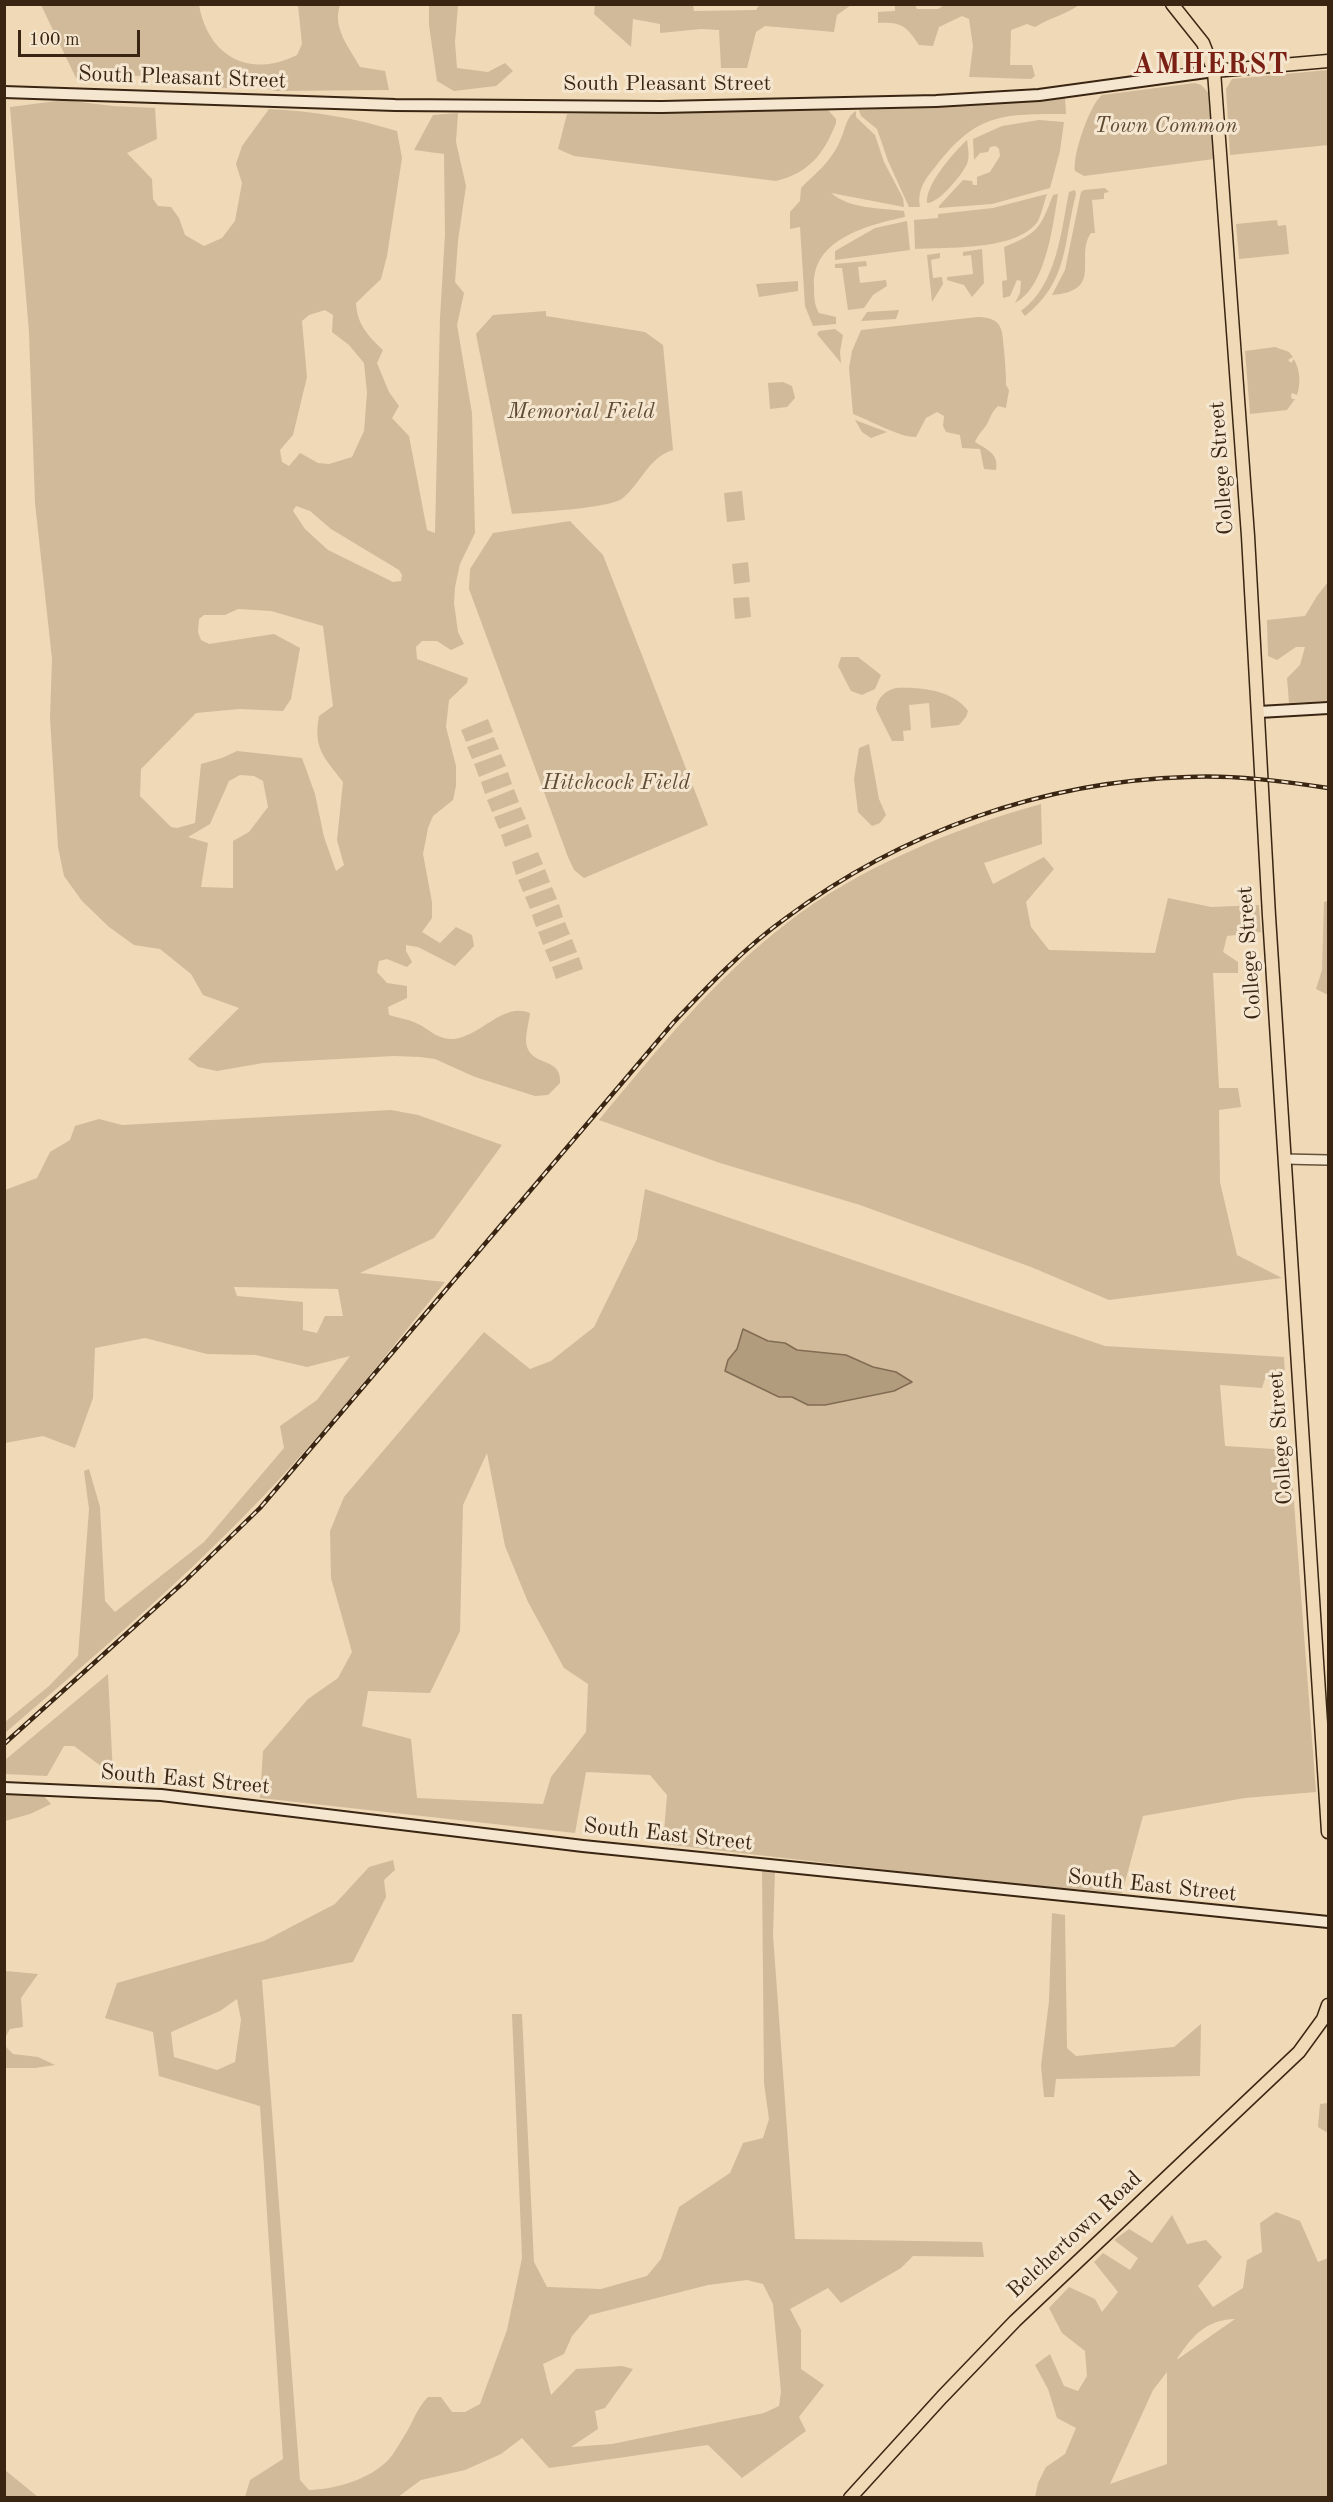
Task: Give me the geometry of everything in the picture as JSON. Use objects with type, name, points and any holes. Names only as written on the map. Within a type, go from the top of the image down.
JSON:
[{"type":"main road","name":"College Street","points":[[1172,4],[1203,43],[1214,71],[1259,712],[1284,1159],[1329,1832]]},
{"type":"main road","name":"South Pleasant Street","points":[[4,92],[414,106],[672,106],[936,101],[1039,95],[1214,71],[1329,61]]},
{"type":"main road","points":[[1259,712],[1329,708]]},
{"type":"main road","name":"South East Street","points":[[4,1788],[110,1791],[200,1799],[592,1847],[1329,1922]]},
{"type":"main road","name":"Belchertown Road","points":[[850,2498],[1015,2321],[1299,2052],[1323,2019],[1329,2005]]},
{"type":"street","points":[[1284,1159],[1329,1160]]},
{"type":"green space","points":[[595,4],[693,5],[694,11],[756,10],[760,4],[851,5],[837,15],[834,32],[765,26],[756,32],[747,68],[721,68],[719,30],[701,29],[660,33],[660,24],[633,19],[631,47],[594,14]]},
{"type":"green space","points":[[946,4],[1079,5],[1035,27],[1027,24],[1011,30],[1010,65],[1032,65],[1035,76],[1031,79],[969,77],[973,46],[969,19],[962,16],[939,27],[933,46],[919,45],[903,26],[878,23],[878,12],[895,11],[895,5],[915,5],[917,9],[938,9]]},
{"type":"green space","points":[[41,5],[199,5],[211,38],[221,50],[247,63],[263,64],[279,62],[297,55],[302,44],[298,5],[340,5],[338,22],[347,45],[360,67],[385,71],[389,90],[275,91],[253,84],[228,88],[169,85],[164,75],[76,78]]},
{"type":"green space","points":[[429,5],[458,5],[455,42],[457,68],[488,72],[505,63],[513,71],[496,86],[454,91],[437,81],[429,25]]},
{"type":"green space","name":"Town Common","points":[[1328,70],[1328,145],[1230,155],[1226,89],[1232,79]]},
{"type":"green space","name":"Town Common","points":[[1195,83],[1201,85],[1210,94],[1216,155],[1214,159],[1084,176],[1075,171],[1076,154],[1083,131],[1092,109],[1102,95]]},
{"type":"green space","points":[[1065,98],[1066,114],[1008,116],[978,126],[951,149],[925,180],[920,195],[920,207],[909,207],[888,161],[877,129],[861,116],[859,110]]},
{"type":"green space","points":[[64,100],[155,108],[157,139],[127,153],[152,179],[153,199],[158,206],[171,207],[179,218],[185,235],[204,246],[222,238],[235,221],[242,183],[236,164],[242,146],[269,109],[334,116],[397,131],[402,158],[387,256],[381,279],[356,303],[364,329],[383,350],[377,363],[389,392],[399,406],[392,418],[409,436],[427,530],[435,533],[440,318],[445,234],[444,154],[414,150],[433,115],[458,113],[456,142],[466,186],[455,282],[464,293],[457,325],[472,413],[475,533],[460,564],[455,587],[454,603],[458,632],[464,644],[451,650],[437,641],[422,641],[416,647],[417,659],[468,678],[467,683],[449,700],[446,727],[456,766],[456,786],[453,800],[433,816],[428,828],[423,854],[432,902],[432,918],[422,932],[440,943],[456,927],[472,935],[474,946],[455,966],[418,947],[406,945],[406,951],[412,962],[407,967],[387,959],[379,961],[377,972],[387,983],[407,986],[407,998],[388,1007],[389,1015],[421,1025],[443,1038],[464,1037],[511,1012],[530,1013],[526,1035],[527,1047],[535,1057],[557,1069],[559,1075],[560,1083],[548,1095],[535,1096],[475,1077],[435,1059],[420,1057],[394,1056],[263,1063],[217,1071],[198,1067],[188,1059],[239,1008],[203,995],[191,974],[160,949],[134,945],[109,927],[82,901],[64,876],[58,847],[50,718],[52,659],[35,503],[29,332],[10,107]],"holes":[[[325,310],[333,315],[332,332],[349,345],[364,363],[367,393],[364,431],[352,457],[329,464],[318,463],[300,453],[289,466],[282,462],[280,450],[293,435],[307,377],[302,321],[309,315]],[[296,506],[310,511],[331,529],[399,570],[402,575],[401,581],[393,582],[328,550],[305,529],[293,511]],[[238,609],[271,611],[323,626],[333,706],[319,716],[319,745],[330,766],[343,782],[337,840],[344,865],[336,871],[324,837],[315,794],[302,758],[237,751],[201,764],[195,823],[177,828],[171,827],[140,796],[141,769],[196,713],[240,709],[283,711],[291,699],[300,648],[274,634],[209,644],[201,640],[198,632],[199,619],[204,615],[225,615]],[[240,775],[254,776],[263,781],[268,807],[249,832],[233,841],[233,888],[201,887],[208,843],[188,837],[210,824],[229,781]]]},
{"type":"green space","points":[[828,110],[836,119],[836,123],[820,153],[814,161],[798,173],[776,181],[574,156],[558,149],[567,114]]},
{"type":"green space","points":[[856,111],[856,117],[875,135],[884,162],[903,198],[904,207],[831,193],[856,205],[904,211],[905,217],[859,230],[832,246],[822,257],[816,270],[815,303],[819,313],[836,317],[836,324],[813,326],[805,306],[800,227],[790,229],[790,212],[800,201],[801,188],[834,152],[849,118]]},
{"type":"green space","points":[[1039,120],[1064,122],[1060,151],[1050,188],[992,204],[939,208],[963,180],[972,181],[973,185],[977,185],[977,177],[990,172],[1000,156],[996,146],[990,147],[988,152],[980,153],[974,160],[973,139],[1002,126]]},
{"type":"green space","points":[[967,140],[968,158],[964,169],[943,194],[927,203],[935,178]]},
{"type":"green space","points":[[1105,188],[1109,192],[1104,193],[1104,199],[1092,200],[1095,233],[1091,233],[1087,242],[1083,280],[1078,287],[1068,292],[1052,295],[1065,270],[1081,192]]},
{"type":"green space","points":[[1075,190],[1066,245],[1057,275],[1050,289],[1025,316],[1021,311],[1043,287],[1050,272],[1060,240],[1069,192]]},
{"type":"green space","points":[[1047,194],[1038,221],[1028,231],[1015,238],[981,246],[915,249],[914,220],[938,218],[938,214],[993,208]]},
{"type":"green space","points":[[1058,194],[1046,254],[1034,284],[1026,295],[1015,303],[1020,293],[1021,281],[1017,280],[1010,296],[1003,298],[1002,281],[1007,280],[1004,247],[1031,233],[1041,223],[1053,195]]},
{"type":"green space","points":[[1277,220],[1278,226],[1286,225],[1289,254],[1239,259],[1236,224]]},
{"type":"green space","points":[[907,221],[910,250],[835,260],[835,251],[875,228]]},
{"type":"green space","points":[[982,249],[984,283],[972,297],[964,285],[947,280],[947,277],[973,274],[971,255],[963,256],[963,252]]},
{"type":"green space","points":[[940,253],[940,258],[931,260],[933,278],[942,277],[943,284],[932,302],[927,255]]},
{"type":"green space","points":[[866,261],[867,266],[858,267],[860,283],[886,280],[887,286],[873,295],[864,308],[848,310],[842,268],[835,268],[835,264]]},
{"type":"green space","points":[[798,281],[798,291],[759,297],[756,284]]},
{"type":"green space","points":[[899,310],[896,319],[861,321],[867,312]]},
{"type":"green space","name":"Memorial Field","points":[[546,311],[546,316],[645,332],[663,345],[673,450],[651,464],[629,492],[615,502],[512,514],[476,334],[493,315]]},
{"type":"green space","points":[[978,317],[997,322],[1000,326],[1006,385],[1009,390],[1006,408],[998,406],[995,409],[975,442],[994,456],[996,470],[984,469],[980,449],[962,448],[960,435],[946,432],[943,426],[944,416],[937,412],[926,418],[916,437],[894,432],[853,414],[849,368],[852,351],[861,330]]},
{"type":"green space","points":[[835,329],[843,335],[841,363],[817,334],[819,331]]},
{"type":"green space","points":[[1275,347],[1289,352],[1293,357],[1288,360],[1291,363],[1294,359],[1299,377],[1297,395],[1292,393],[1292,399],[1295,399],[1287,410],[1250,414],[1245,351]]},
{"type":"green space","points":[[783,382],[792,386],[795,398],[787,407],[770,409],[768,383]]},
{"type":"green space","points":[[855,420],[887,432],[871,438],[862,432]]},
{"type":"green space","points":[[742,491],[745,520],[727,522],[724,493]]},
{"type":"green space","name":"Hitchcock Field","points":[[570,521],[603,555],[708,825],[584,878],[574,870],[568,857],[469,589],[470,569],[493,533]]},
{"type":"green space","points":[[748,562],[750,582],[734,584],[732,564]]},
{"type":"green space","points":[[1328,582],[1328,701],[1289,703],[1287,678],[1300,665],[1305,647],[1296,647],[1277,660],[1268,656],[1267,620],[1305,616]]},
{"type":"green space","points":[[749,597],[751,617],[735,619],[733,598]]},
{"type":"green space","points":[[841,657],[858,657],[881,675],[875,689],[862,695],[851,691],[838,666]]},
{"type":"green space","points":[[896,688],[925,689],[945,694],[962,704],[968,711],[966,717],[959,725],[931,728],[929,703],[909,705],[911,730],[903,731],[904,741],[892,741],[876,709],[883,695]]},
{"type":"green space","points":[[488,719],[493,732],[466,742],[461,730]]},
{"type":"green space","points":[[494,737],[499,749],[472,759],[467,747]]},
{"type":"green space","points":[[869,744],[879,799],[886,815],[880,823],[872,826],[858,812],[854,779],[859,748]]},
{"type":"green space","points":[[501,754],[506,766],[479,777],[474,764]]},
{"type":"green space","points":[[508,772],[512,784],[485,794],[481,782]]},
{"type":"green space","points":[[514,789],[519,802],[492,812],[487,800]]},
{"type":"green space","points":[[1041,804],[1042,844],[984,863],[993,884],[1044,857],[1054,869],[1026,902],[1031,927],[1049,950],[1155,953],[1168,898],[1211,907],[1259,905],[1261,932],[1227,936],[1223,952],[1238,962],[1238,973],[1213,973],[1219,1088],[1238,1088],[1241,1107],[1219,1110],[1220,1182],[1237,1255],[1282,1278],[1109,1300],[1031,1267],[860,1205],[720,1163],[599,1120],[665,1041],[711,991],[735,967],[787,923],[843,885],[908,852],[976,824]]},
{"type":"green space","points":[[521,807],[526,819],[499,829],[494,817]]},
{"type":"green space","points":[[528,824],[532,837],[505,847],[501,835]]},
{"type":"green space","points":[[538,852],[543,864],[516,875],[512,862]]},
{"type":"green space","points":[[545,869],[550,882],[523,892],[518,880]]},
{"type":"green space","points":[[552,887],[557,899],[530,909],[525,897]]},
{"type":"green space","points":[[1328,901],[1328,995],[1316,989],[1322,970],[1324,902]]},
{"type":"green space","points":[[559,904],[563,917],[536,927],[532,915]]},
{"type":"green space","points":[[565,922],[570,934],[543,945],[538,932]]},
{"type":"green space","points":[[572,939],[577,952],[550,962],[545,950]]},
{"type":"green space","points":[[579,957],[583,969],[556,979],[552,967]]},
{"type":"green space","points":[[391,1110],[418,1115],[502,1145],[434,1238],[360,1273],[445,1282],[335,1416],[278,1481],[192,1567],[5,1733],[5,1722],[49,1686],[78,1656],[89,1509],[84,1471],[89,1469],[100,1507],[105,1601],[115,1612],[204,1542],[284,1448],[280,1426],[317,1400],[350,1356],[307,1367],[256,1355],[207,1354],[145,1338],[95,1348],[93,1398],[75,1448],[43,1436],[5,1443],[5,1190],[37,1178],[50,1152],[70,1140],[75,1126],[99,1119],[122,1125]],"holes":[[[234,1287],[338,1289],[343,1316],[325,1316],[317,1333],[303,1330],[303,1302],[237,1296]]]},
{"type":"green space","points":[[645,1189],[1105,1346],[1284,1357],[1285,1375],[1266,1376],[1262,1388],[1220,1385],[1225,1446],[1290,1450],[1316,1792],[1245,1798],[1143,1816],[1122,1893],[1008,1884],[663,1844],[667,1795],[650,1775],[586,1772],[575,1833],[260,1798],[263,1751],[308,1699],[338,1678],[352,1652],[331,1578],[330,1531],[344,1497],[484,1332],[530,1369],[551,1361],[594,1327],[637,1239]],"holes":[[[487,1453],[505,1546],[528,1602],[564,1668],[588,1684],[586,1732],[551,1777],[543,1804],[417,1798],[411,1739],[362,1726],[368,1691],[430,1693],[460,1631],[463,1505]]]},
{"type":"green space","points":[[108,1674],[113,1775],[74,1746],[64,1746],[47,1776],[5,1774],[5,1760]]},
{"type":"green space","points":[[5,1795],[44,1796],[51,1804],[30,1814],[5,1821]]},
{"type":"green space","points":[[393,1860],[395,1870],[384,1880],[386,1897],[353,1962],[262,1980],[300,2480],[309,2490],[349,2483],[368,2475],[384,2464],[428,2397],[441,2397],[452,2412],[465,2412],[480,2404],[507,2330],[522,2258],[512,2014],[522,2014],[534,2262],[547,2287],[601,2289],[647,2276],[661,2259],[679,2207],[730,2173],[743,2143],[763,2138],[769,2119],[764,2083],[762,1870],[775,1871],[773,1935],[795,2239],[982,2242],[984,2257],[913,2256],[901,2268],[841,2303],[828,2288],[790,2309],[801,2330],[801,2369],[824,2385],[799,2417],[806,2431],[742,2478],[708,2445],[549,2468],[522,2438],[501,2454],[465,2470],[421,2480],[398,2497],[245,2497],[250,2480],[283,2459],[260,2106],[159,2076],[153,2032],[105,2018],[117,1983],[264,1941],[335,1904],[369,1867]],"holes":[[[237,1999],[241,2020],[235,2062],[217,2070],[174,2057],[171,2032],[220,2011]],[[747,2280],[763,2284],[773,2304],[781,2392],[779,2406],[764,2413],[612,2444],[571,2447],[598,2429],[595,2411],[605,2408],[633,2369],[622,2366],[576,2369],[551,2395],[543,2364],[564,2354],[572,2336],[590,2315],[708,2285]]]},
{"type":"green space","points":[[1052,1913],[1065,1915],[1067,2048],[1076,2056],[1174,2047],[1201,2024],[1200,2076],[1056,2079],[1054,2097],[1044,2097],[1041,2066],[1049,2001]]},
{"type":"green space","points":[[6,1971],[38,1974],[21,1998],[23,2027],[10,2029],[5,2038]]},
{"type":"green space","points":[[5,2046],[13,2054],[38,2057],[55,2065],[5,2068]]},
{"type":"green space","points":[[1328,2103],[1328,2133],[1318,2127],[1320,2104]]},
{"type":"green space","points":[[1276,2212],[1300,2221],[1318,2262],[1328,2258],[1328,2497],[1035,2497],[1038,2483],[1046,2467],[1065,2454],[1076,2428],[1057,2418],[1048,2389],[1035,2365],[1050,2354],[1064,2386],[1078,2391],[1087,2376],[1085,2351],[1062,2333],[1049,2308],[1069,2287],[1095,2299],[1102,2312],[1118,2292],[1094,2262],[1103,2253],[1130,2270],[1138,2258],[1114,2240],[1129,2229],[1152,2243],[1172,2215],[1187,2244],[1206,2240],[1222,2257],[1198,2286],[1213,2307],[1243,2288],[1247,2260],[1262,2252],[1260,2223]],"holes":[[[1235,2319],[1178,2359],[1177,2359],[1201,2330],[1216,2322]],[[1167,2372],[1167,2464],[1110,2484],[1153,2390]]]},
{"type":"green space","points":[[5,2470],[38,2497],[5,2497]]},
{"type":"shaded area","points":[[743,1329],[768,1341],[785,1343],[797,1350],[846,1355],[873,1367],[896,1372],[912,1382],[894,1391],[825,1405],[808,1405],[792,1397],[779,1397],[725,1371],[728,1360],[737,1349]]},
{"type":"railway","points":[[4,1744],[185,1581],[260,1508],[673,1023],[713,981],[786,918],[830,887],[877,860],[976,817],[1028,801],[1081,789],[1134,781],[1188,777],[1258,779],[1328,788]]},
{"type":"district","name":"AMHERST","points":[[1211,66]]}]
